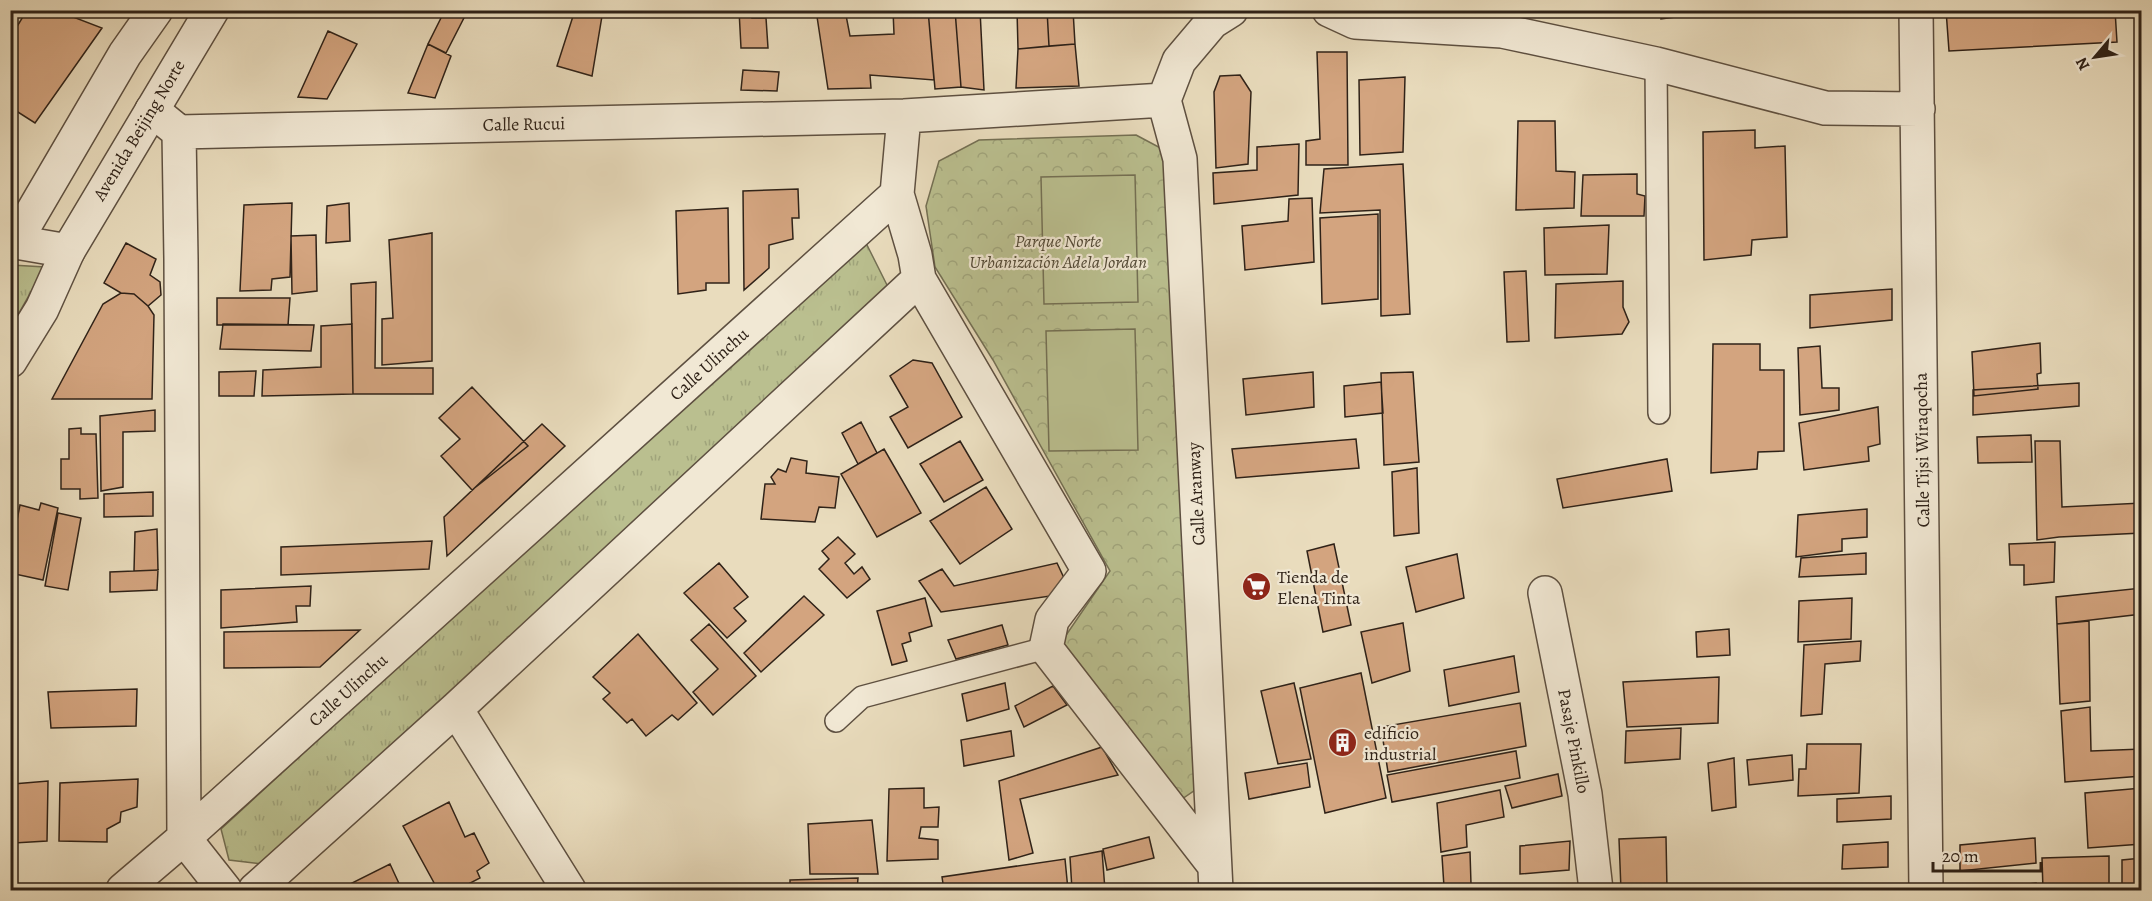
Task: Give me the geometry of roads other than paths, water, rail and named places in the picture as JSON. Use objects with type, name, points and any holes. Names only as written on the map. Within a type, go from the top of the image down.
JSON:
[{"type":"street","points":[[68,251],[13,242],[125,54],[156,10]]},
{"type":"street","name":"Avenida Beijing Norte","points":[[10,361],[42,309],[68,251],[212,10]]},
{"type":"street","points":[[1215,878],[1046,648],[1052,620],[1089,571],[919,279],[915,255],[897,194],[904,116],[1164,100],[1179,61],[1212,22],[1231,10]]},
{"type":"street","points":[[1329,10],[1355,22],[1502,21],[1825,108],[1918,109]]},
{"type":"street","name":"Calle Tijsi Wiraqocha","points":[[1916,10],[1926,891]]},
{"type":"street","name":"Calle Aranway","points":[[1164,100],[1180,159],[1215,878]]},
{"type":"street","points":[[152,110],[179,132],[182,259],[184,838],[225,891]]},
{"type":"street","name":"Calle Rucui","points":[[179,132],[904,116]]},
{"type":"street","name":"Calle Ulinchu","points":[[123,891],[897,194]]},
{"type":"street","points":[[255,891],[456,709],[919,279]]},
{"type":"street","name":"Pasaje Pinkillo","points":[[1545,592],[1585,794],[1596,891]]},
{"type":"street","points":[[456,709],[569,891]]},
{"type":"lane","points":[[1656,64],[1659,413]]},
{"type":"lane","points":[[836,721],[862,697],[1046,648]]},
{"type":"place","name":"Tienda de Elena Tinta","points":[[1256,587]]},
{"type":"place","name":"edificio industrial","points":[[1343,743]]},
{"type":"park label","name":"Parque Norte Urbanización Adela Jordan","points":[[1058,251]]}]
